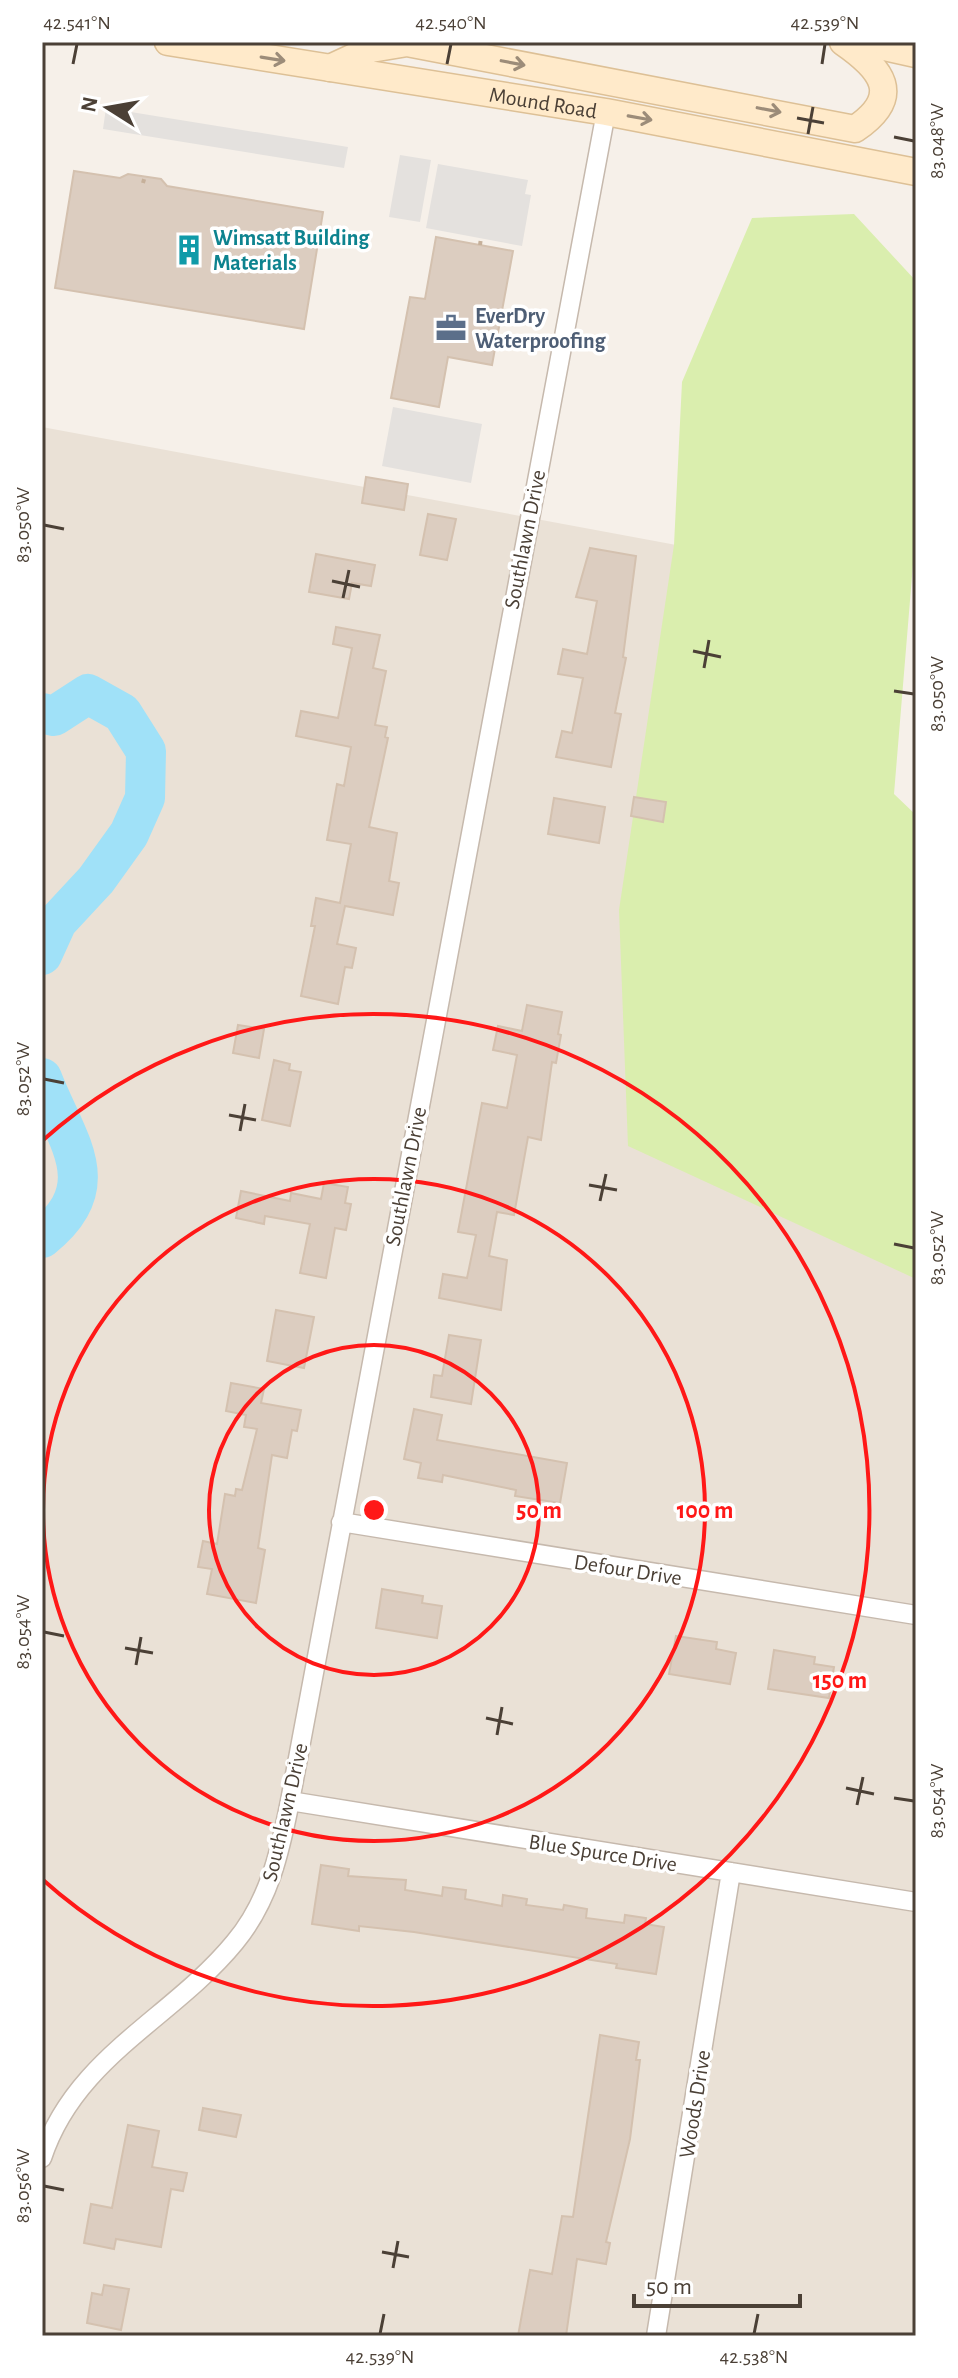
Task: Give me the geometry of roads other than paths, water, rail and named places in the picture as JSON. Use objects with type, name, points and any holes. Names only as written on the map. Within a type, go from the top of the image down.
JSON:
[{"type":"main road","name":"Mound Road","points":[[168,42],[606,112],[916,172]]},
{"type":"main road","points":[[330,68],[371,49],[407,43],[855,129],[874,116],[881,97],[881,77],[872,62],[843,42]]},
{"type":"main road","points":[[862,42],[916,54]]},
{"type":"street","name":"Southlawn Drive","points":[[42,2158],[57,2120],[93,2070],[206,1971],[242,1933],[271,1881],[290,1801],[606,112]]},
{"type":"street","name":"Defour Drive","points":[[341,1522],[916,1615]]},
{"type":"street","name":"Blue Spurce Drive","points":[[290,1801],[916,1902]]},
{"type":"street","name":"Woods Drive","points":[[656,2336],[731,1872]]},
{"type":"waterway","points":[[42,713],[54,716],[88,694],[122,713],[146,751],[145,798],[129,834],[96,880],[57,922],[42,955]]},
{"type":"waterway","points":[[42,1078],[70,1142],[78,1181],[74,1200],[62,1218],[42,1238]]},
{"type":"place","name":"Wimsatt Building Materials","points":[[189,250]]},
{"type":"place","name":"EverDry Waterproofing","points":[[451,328]]}]
